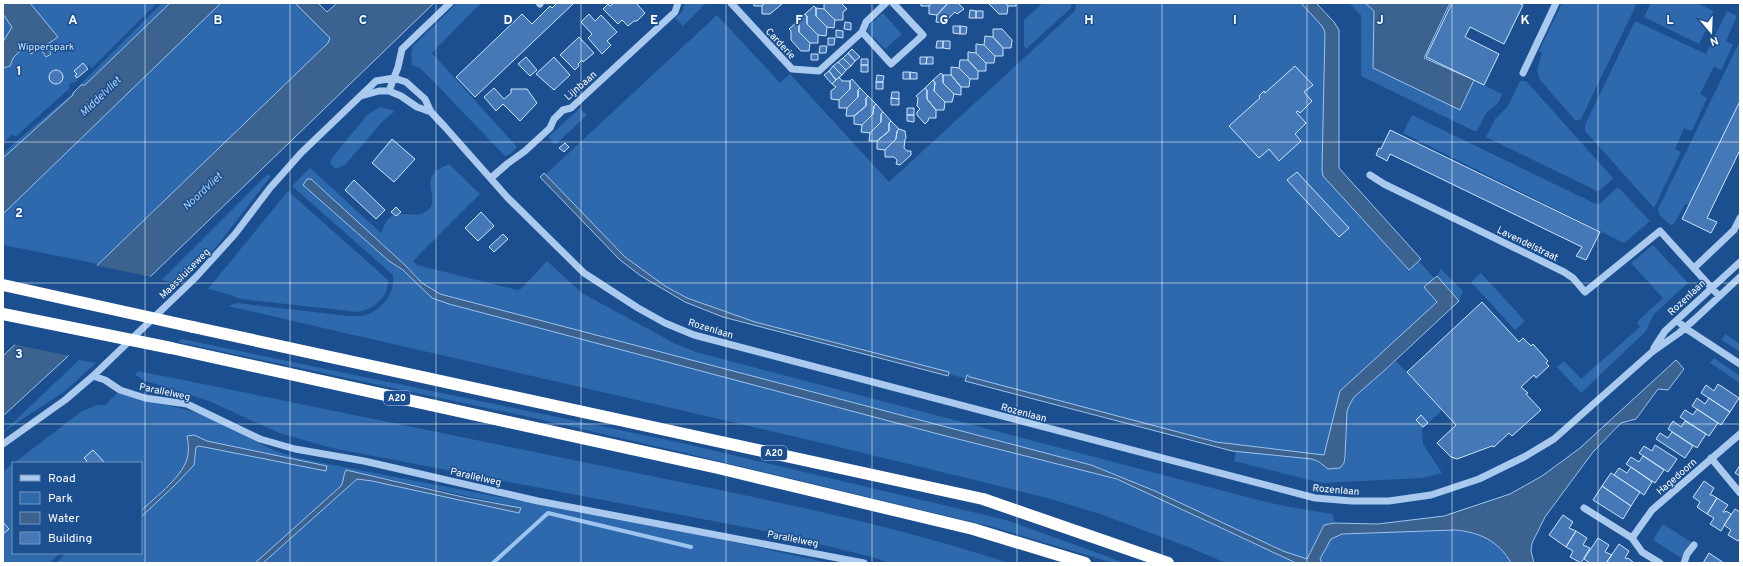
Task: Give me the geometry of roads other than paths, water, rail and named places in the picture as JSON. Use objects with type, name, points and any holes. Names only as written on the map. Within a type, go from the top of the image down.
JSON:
[{"type":"highway","name":"A20","points":[[3,285],[983,499],[1168,563]]},
{"type":"highway","name":"A20","points":[[3,314],[171,348],[718,468],[973,529],[1085,563]]},
{"type":"street","points":[[389,91],[402,49],[450,3]]},
{"type":"street","name":"Lijnbaan","points":[[491,178],[525,151],[550,128],[554,119],[563,110],[571,108],[675,12],[678,3]]},
{"type":"street","name":"Carderie","points":[[731,3],[792,69],[819,71],[862,32],[866,22],[886,3]]},
{"type":"street","points":[[862,32],[891,64],[923,35],[893,3]]},
{"type":"street","points":[[1523,73],[1556,3]]},
{"type":"street","name":"Maassluiseweg","points":[[3,444],[65,400],[93,376],[196,277],[235,234],[286,169],[353,102],[376,81],[394,78]]},
{"type":"street","name":"Rozenlaan","points":[[394,78],[406,82],[425,99],[431,112],[507,197],[584,273],[638,308],[665,323],[694,335],[1315,498],[1352,501],[1389,501],[1431,494],[1479,479],[1524,457],[1554,439],[1652,352],[1684,328],[1740,277]]},
{"type":"street","name":"Maassluiseweg","points":[[361,96],[379,91],[389,91]]},
{"type":"street","name":"Rozenlaan","points":[[389,91],[401,96],[417,107],[431,112]]},
{"type":"street","name":"Lavendelstraat","points":[[1370,175],[1384,184],[1564,272],[1573,278],[1585,292],[1660,231],[1694,268]]},
{"type":"street","points":[[1719,296],[1694,268],[1734,230],[1740,218]]},
{"type":"street","name":"Rozenlaan","points":[[1652,352],[1665,331],[1711,287],[1740,262]]},
{"type":"street","points":[[1677,320],[1684,328],[1740,364]]},
{"type":"street","name":"Parallelweg","points":[[93,376],[105,380],[120,390],[139,396],[187,404],[260,439],[295,449],[364,461],[538,501],[864,563]]},
{"type":"street","name":"Hagedoorn","points":[[1632,538],[1652,510],[1740,434]]},
{"type":"street","points":[[1711,458],[1740,493]]},
{"type":"street","points":[[1584,508],[1632,538],[1642,552],[1660,563]]},
{"type":"street","points":[[1684,563],[1687,554],[1694,545]]},
{"type":"water","points":[[3,3],[30,3],[58,37],[46,45],[51,54],[46,57],[40,48],[31,54],[23,48],[13,58],[10,66],[3,68],[3,42],[12,27],[3,14]]},
{"type":"water","name":"Middelvliet","points":[[170,3],[221,3],[3,214],[3,158],[73,95],[73,93],[81,85],[85,85]]},
{"type":"water","name":"Noordvliet","points":[[295,3],[318,3],[327,12],[337,3],[434,3],[65,359],[3,416],[3,356],[328,43],[330,38]]},
{"type":"water","points":[[1301,3],[1316,3],[1334,22],[1339,30],[1339,168],[1421,259],[1409,270],[1323,176],[1325,32],[1322,26]]},
{"type":"water","points":[[1365,3],[1450,3],[1424,58],[1474,80],[1460,110],[1373,68],[1374,11]]},
{"type":"water","points":[[544,173],[625,257],[665,286],[687,298],[755,322],[949,372],[948,376],[723,317],[685,302],[641,276],[620,260],[540,177]]},
{"type":"water","points":[[307,179],[311,179],[406,266],[422,283],[440,294],[1091,465],[1155,491],[1283,551],[1307,559],[1324,525],[1335,523],[1378,524],[1444,516],[1510,494],[1542,476],[1580,448],[1676,360],[1684,369],[1668,390],[1658,389],[1636,419],[1621,423],[1593,452],[1545,517],[1532,543],[1531,551],[1534,563],[1511,563],[1501,549],[1488,539],[1472,533],[1455,530],[1342,534],[1331,539],[1320,559],[1322,563],[1296,563],[1117,479],[938,434],[449,304],[432,298],[403,270],[389,261],[303,185]]},
{"type":"water","points":[[1437,276],[1459,301],[1354,397],[1347,411],[1345,457],[1344,463],[1340,468],[1328,469],[1312,459],[1232,451],[965,381],[967,375],[1216,442],[1324,455],[1340,391],[1437,302],[1424,287]]},
{"type":"water","points":[[194,435],[207,441],[327,466],[326,471],[199,446],[196,447],[194,465],[142,516],[142,510],[176,478],[182,470],[188,454],[187,436]]},
{"type":"water","points":[[346,470],[467,498],[521,508],[519,513],[357,479],[263,563],[255,563],[341,486]]},
{"type":"waterway","points":[[493,563],[548,513],[691,547]]},
{"type":"park label","name":"Wipperspark","points":[[46,46]]}]
